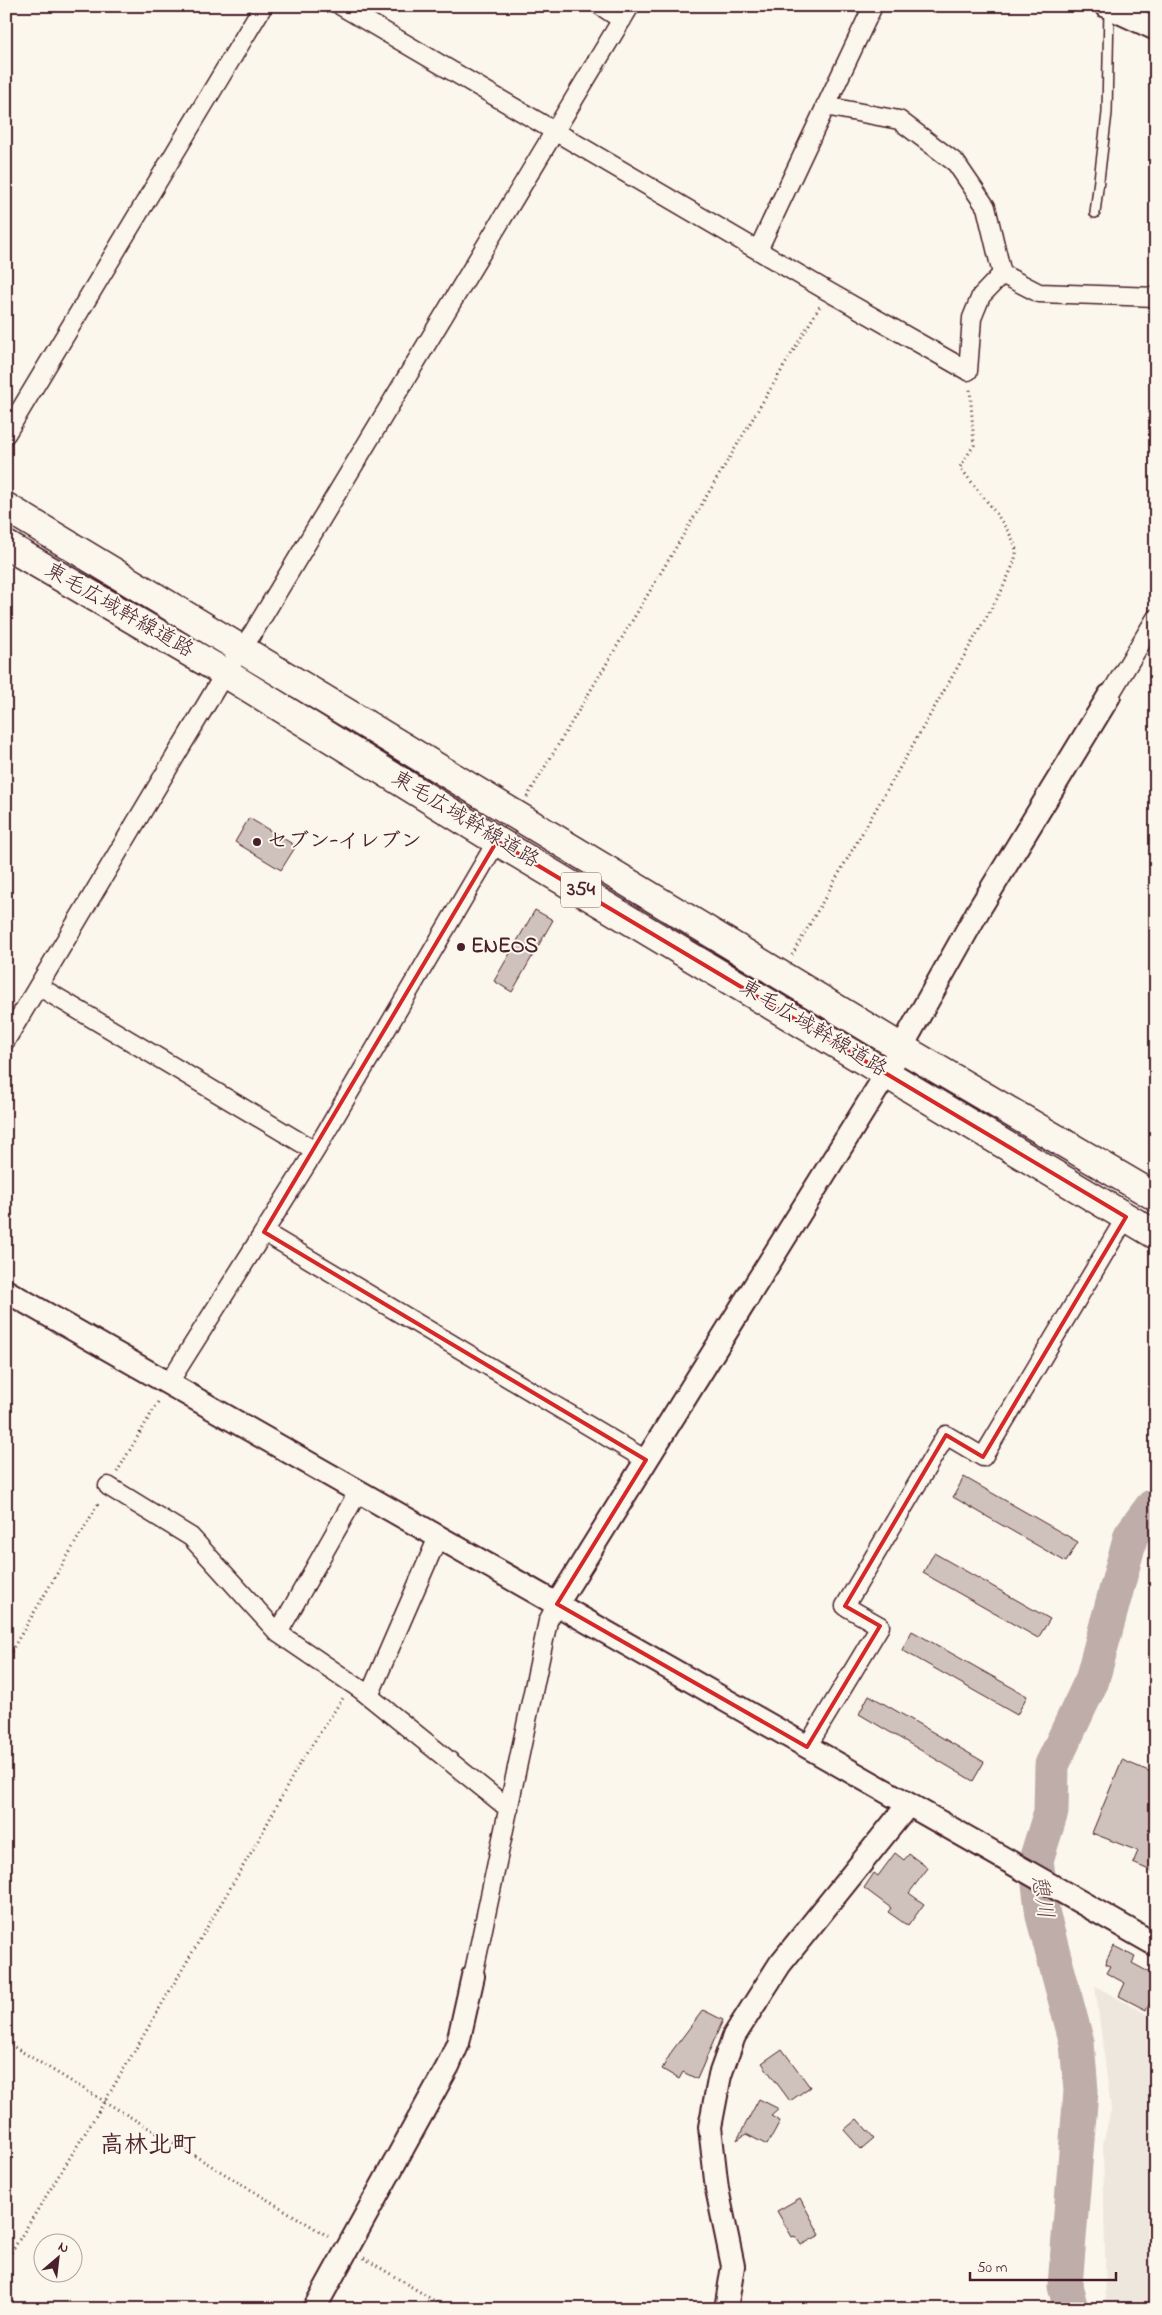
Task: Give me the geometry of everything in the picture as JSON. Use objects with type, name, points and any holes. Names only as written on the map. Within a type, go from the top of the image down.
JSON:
[{"type":"highway","name":"東毛広域幹線道路","points":[[6,507],[900,1048],[1156,1198]]},
{"type":"highway","name":"東毛広域幹線道路","points":[[6,544],[226,673],[497,841],[1156,1235]]},
{"type":"street","points":[[6,434],[263,6]]},
{"type":"street","points":[[341,6],[828,292],[968,370],[972,318],[981,296],[1002,274]]},
{"type":"street","points":[[6,1040],[626,13],[601,6]]},
{"type":"street","points":[[758,250],[872,6]]},
{"type":"street","points":[[1108,7],[1136,13],[1156,28]]},
{"type":"street","points":[[825,106],[899,120],[956,163],[986,207],[1002,274]]},
{"type":"street","points":[[1002,274],[1039,292],[1156,297]]},
{"type":"street","points":[[314,2309],[448,2066],[458,2043],[548,1621],[887,1073],[978,911],[1156,618]]},
{"type":"street","points":[[168,1384],[315,1151],[497,841]]},
{"type":"street","points":[[38,986],[315,1151]]},
{"type":"street","points":[[806,1747],[880,1626],[845,1606],[946,1435],[983,1457],[1126,1217]]},
{"type":"street","points":[[264,1232],[646,1460]]},
{"type":"street","points":[[6,1291],[1156,1945]]},
{"type":"street","points":[[108,1486],[192,1537],[278,1633],[369,1696],[508,1809]]},
{"type":"street","points":[[278,1633],[358,1492]]},
{"type":"street","points":[[369,1696],[438,1537]]},
{"type":"street","points":[[726,2309],[733,2266],[717,2190],[710,2127],[720,2074],[734,2036],[780,1964],[908,1804]]},
{"type":"lane","points":[[1095,213],[1107,113],[1108,7]]},
{"type":"path","points":[[516,814],[828,292]]},
{"type":"path","points":[[781,975],[1002,590],[1016,550],[1007,530],[960,467],[974,445],[968,370]]},
{"type":"path","points":[[6,1660],[168,1384]]},
{"type":"path","points":[[6,2261],[105,2101],[259,1839],[298,1766],[353,1684]]},
{"type":"path","points":[[6,2042],[448,2309]]},
{"type":"highlighted area","points":[[497,841],[1126,1217],[983,1457],[946,1435],[845,1606],[880,1626],[807,1747],[557,1604],[646,1460],[264,1232]]},
{"type":"shaded area","points":[[1095,1986],[1156,2019],[1156,2309],[1106,2309],[1103,2144],[1111,2109]]},
{"type":"building","points":[[249,818],[296,846],[281,870],[235,842]]},
{"type":"building","points":[[535,910],[553,920],[512,992],[494,981]]},
{"type":"building","points":[[964,1477],[1078,1542],[1066,1562],[953,1497]]},
{"type":"building","points":[[934,1553],[1050,1619],[1038,1638],[923,1573]]},
{"type":"building","points":[[912,1631],[1027,1696],[1017,1715],[902,1650]]},
{"type":"building","points":[[869,1695],[984,1762],[973,1781],[859,1714]]},
{"type":"building","points":[[1122,1760],[1156,1774],[1156,1873],[1133,1863],[1138,1851],[1092,1833]]},
{"type":"building","points":[[895,1853],[904,1860],[909,1854],[928,1868],[909,1893],[924,1904],[908,1926],[888,1912],[891,1908],[864,1888],[874,1873],[878,1876]]},
{"type":"building","points":[[1114,1946],[1135,1957],[1132,1963],[1156,1976],[1156,1992],[1146,2010],[1119,1996],[1125,1983],[1106,1973],[1110,1966],[1106,1964],[1107,1959]]},
{"type":"building","points":[[703,2010],[723,2020],[697,2079],[683,2072],[679,2079],[662,2069],[672,2051]]},
{"type":"building","points":[[782,2049],[810,2087],[790,2101],[762,2063]]},
{"type":"building","points":[[759,2099],[779,2109],[771,2116],[780,2121],[767,2145],[746,2134],[737,2140]]},
{"type":"building","points":[[857,2119],[874,2138],[861,2149],[844,2130]]},
{"type":"building","points":[[800,2198],[820,2235],[801,2245],[795,2236],[792,2237],[777,2211]]},
{"type":"waterway","name":"憩川","points":[[1071,2309],[1065,2286],[1081,2091],[1077,2043],[1043,1916],[1036,1860],[1051,1812],[1052,1765],[1092,1680],[1131,1535],[1152,1507],[1156,1507]]},
{"type":"place","name":"セブン-イレブン","points":[[257,842]]},
{"type":"place","name":"ENEOS","points":[[461,947]]},
{"type":"district","name":"高林北町","points":[[148,2146]]}]
